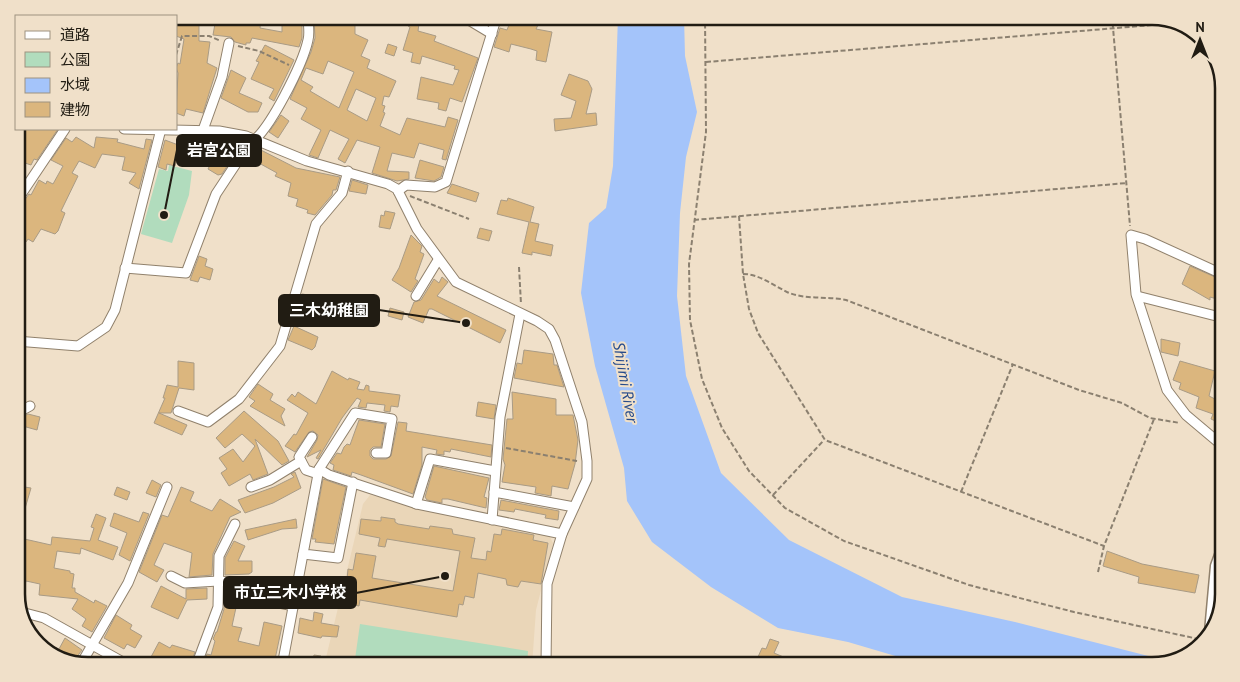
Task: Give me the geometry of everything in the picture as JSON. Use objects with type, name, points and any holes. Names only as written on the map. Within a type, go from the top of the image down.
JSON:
[{"type":"street","points":[[125,268],[186,273],[216,194],[249,144],[257,140],[298,70],[309,39],[308,25]]},
{"type":"street","points":[[477,25],[492,34]]},
{"type":"street","points":[[398,191],[406,185],[435,187],[446,182],[494,25]]},
{"type":"street","points":[[203,130],[222,77],[229,43]]},
{"type":"street","points":[[25,189],[64,130]]},
{"type":"street","points":[[25,342],[78,346],[106,327],[115,310],[161,130],[219,131],[257,140],[307,160],[388,184],[398,191],[417,229],[456,282],[549,329],[555,340],[582,422],[587,461],[587,480],[562,534],[545,598],[546,657]]},
{"type":"street","points":[[178,411],[208,422],[239,399],[280,346],[316,224],[342,193],[348,171]]},
{"type":"street","points":[[1215,271],[1145,238],[1131,235],[1137,296],[1167,390],[1194,422],[1215,440]]},
{"type":"street","points":[[416,296],[438,260]]},
{"type":"street","points":[[1137,296],[1215,316]]},
{"type":"street","points":[[492,520],[500,417],[520,314]]},
{"type":"street","points":[[25,409],[30,406]]},
{"type":"street","points":[[284,657],[318,471],[355,413],[392,419],[386,453],[376,453]]},
{"type":"street","points":[[312,437],[299,457],[306,470],[318,471],[416,504],[562,534]]},
{"type":"street","points":[[416,504],[430,459],[495,471]]},
{"type":"street","points":[[251,488],[270,480],[301,461]]},
{"type":"street","points":[[303,554],[338,558],[353,482]]},
{"type":"street","points":[[86,657],[128,583],[167,487]]},
{"type":"street","points":[[494,492],[574,506]]},
{"type":"street","points":[[199,657],[218,607],[218,556],[234,524]]},
{"type":"street","points":[[171,576],[185,583],[218,581],[260,584],[264,600],[294,606]]},
{"type":"street","points":[[28,614],[44,618],[114,657]]},
{"type":"path","points":[[705,25],[706,132],[688,264],[690,320],[702,379],[722,428],[750,471],[785,508],[844,540],[969,585],[1074,612],[1196,638]]},
{"type":"path","points":[[1113,25],[1131,235]]},
{"type":"path","points":[[706,62],[1151,25]]},
{"type":"path","points":[[694,220],[1127,184]]},
{"type":"path","points":[[398,191],[469,218]]},
{"type":"path","points":[[739,216],[743,274],[750,309],[758,333],[825,440],[1104,546]]},
{"type":"path","points":[[519,267],[522,294],[520,314]]},
{"type":"path","points":[[743,274],[768,281],[787,292],[810,297],[846,300],[1079,390],[1122,403],[1154,419],[1189,424],[1194,422]]},
{"type":"path","points":[[961,492],[1013,364]]},
{"type":"path","points":[[1098,572],[1104,546],[1154,419]]},
{"type":"path","points":[[773,495],[825,440]]},
{"type":"path","points":[[498,447],[576,461],[587,461]]},
{"type":"shaded area","points":[[370,495],[549,535],[553,543],[536,610],[533,657],[326,657],[363,504]]},
{"type":"green space","points":[[169,165],[192,171],[189,195],[172,243],[141,234],[159,169],[168,171]]},
{"type":"green space","points":[[360,624],[528,651],[528,657],[355,657]]},
{"type":"water","name":"Shijimi River","points":[[618,25],[684,25],[685,56],[697,112],[686,157],[680,213],[677,296],[686,376],[721,473],[789,540],[902,597],[1015,622],[1152,657],[899,657],[848,642],[778,628],[711,587],[652,542],[627,501],[624,468],[595,366],[581,293],[589,223],[606,208],[613,166]]},
{"type":"building","points":[[178,25],[199,25],[199,41],[210,42],[207,63],[217,68],[203,113],[186,109],[184,116],[178,114],[178,63],[180,64],[184,39],[178,37]]},
{"type":"building","points":[[215,25],[260,25],[260,28],[282,32],[282,25],[302,25],[302,38],[299,47],[252,38],[250,43],[246,43],[246,45],[235,42],[231,37],[213,35]]},
{"type":"building","points":[[314,25],[355,25],[355,34],[368,40],[361,56],[370,60],[367,68],[396,81],[389,97],[384,96],[382,105],[385,106],[383,112],[385,113],[380,126],[400,135],[407,118],[445,127],[448,117],[458,120],[446,160],[442,159],[444,150],[419,143],[414,158],[392,153],[387,171],[409,172],[409,179],[397,181],[372,173],[380,147],[357,140],[345,163],[338,159],[349,139],[330,130],[318,158],[309,155],[321,130],[301,119],[307,108],[290,99],[311,52],[315,38]],"holes":[[[328,61],[354,72],[339,108],[310,91],[313,87],[301,80],[306,68],[323,74]],[[356,89],[376,98],[367,121],[347,110]]]},
{"type":"building","points":[[419,25],[418,31],[436,36],[434,41],[478,58],[462,102],[450,98],[446,111],[438,109],[439,103],[417,99],[421,77],[453,85],[459,70],[454,69],[455,66],[422,56],[420,64],[411,62],[413,53],[403,50],[410,27],[408,26]]},
{"type":"building","points":[[509,25],[538,25],[536,29],[552,32],[546,62],[536,60],[537,51],[531,49],[511,44],[509,52],[494,47],[500,28],[507,30]]},
{"type":"building","points":[[388,44],[397,47],[394,56],[385,53]]},
{"type":"building","points":[[265,45],[294,60],[274,101],[269,98],[274,89],[251,79],[259,62],[256,61]]},
{"type":"building","points":[[231,70],[246,78],[239,93],[262,103],[258,112],[248,112],[221,98]]},
{"type":"building","points":[[569,74],[588,81],[592,89],[586,114],[596,113],[597,125],[555,131],[554,119],[571,118],[576,101],[561,95]]},
{"type":"building","points":[[281,115],[289,121],[278,138],[269,132]]},
{"type":"building","points":[[25,130],[57,130],[37,160],[34,159],[31,165],[25,163]]},
{"type":"building","points":[[76,137],[94,148],[96,137],[118,139],[117,142],[144,149],[146,139],[152,140],[139,189],[129,183],[136,173],[122,170],[125,157],[102,154],[95,168],[79,161],[72,173],[78,176],[61,211],[65,213],[58,231],[55,234],[41,229],[33,242],[28,239],[26,242],[25,200],[29,194],[31,195],[39,180],[46,184],[47,181],[53,184],[63,166],[51,160],[66,138],[72,142]]},
{"type":"building","points":[[224,138],[241,145],[222,174],[218,175],[208,169]]},
{"type":"building","points":[[165,140],[181,146],[175,166],[167,164],[166,170],[158,167]]},
{"type":"building","points":[[255,147],[296,168],[340,177],[336,190],[333,190],[332,195],[315,215],[307,213],[308,210],[296,206],[298,199],[288,196],[291,183],[275,176],[277,173],[248,157]]},
{"type":"building","points":[[420,160],[444,167],[441,177],[434,181],[415,178]]},
{"type":"building","points":[[352,180],[368,185],[366,194],[349,191]]},
{"type":"building","points":[[452,184],[479,193],[476,202],[447,193]]},
{"type":"building","points":[[508,198],[534,207],[530,222],[539,224],[535,241],[553,245],[551,256],[532,252],[532,255],[522,253],[529,222],[497,214],[501,200],[507,201]]},
{"type":"building","points":[[385,211],[395,213],[390,229],[379,227],[381,215],[384,216]]},
{"type":"building","points":[[480,228],[492,231],[489,241],[477,238]]},
{"type":"building","points":[[411,235],[422,246],[420,252],[424,254],[415,279],[418,281],[411,292],[392,280],[399,268]]},
{"type":"building","points":[[199,256],[207,259],[205,266],[213,269],[210,280],[200,277],[198,282],[190,280]]},
{"type":"building","points":[[1190,266],[1215,277],[1215,298],[1210,297],[1210,300],[1182,284]]},
{"type":"building","points":[[442,277],[448,282],[437,296],[506,330],[500,343],[432,309],[429,309],[423,323],[408,317],[414,302],[421,300],[434,279],[439,283]]},
{"type":"building","points":[[302,294],[321,297],[333,303],[325,322],[307,317],[306,312],[297,309]]},
{"type":"building","points":[[390,308],[404,312],[402,320],[388,316]]},
{"type":"building","points":[[294,326],[318,337],[312,350],[288,340]]},
{"type":"building","points":[[1161,339],[1180,343],[1178,356],[1161,352]]},
{"type":"building","points":[[524,350],[553,354],[554,365],[557,365],[564,387],[514,378],[517,363],[522,364]]},
{"type":"building","points":[[178,361],[194,363],[194,390],[179,388],[171,413],[159,413],[187,425],[182,435],[154,423],[165,398],[163,398],[167,385],[178,387]]},
{"type":"building","points":[[1180,361],[1215,371],[1209,396],[1215,399],[1215,421],[1211,419],[1213,414],[1196,408],[1199,397],[1179,389],[1181,383],[1173,380]]},
{"type":"building","points":[[332,371],[348,380],[349,378],[360,382],[357,389],[364,390],[366,385],[369,386],[369,391],[400,395],[398,407],[391,406],[390,412],[384,411],[385,405],[367,403],[366,408],[358,407],[361,400],[357,398],[342,418],[318,459],[316,458],[321,450],[307,457],[318,435],[313,431],[309,432],[295,452],[285,446],[294,434],[296,435],[308,413],[287,400],[292,394],[295,397],[298,392],[316,404]]},
{"type":"building","points":[[258,384],[273,394],[270,400],[285,409],[281,416],[285,426],[250,406],[255,401],[249,397]]},
{"type":"building","points":[[512,392],[556,399],[556,415],[573,415],[578,440],[575,464],[568,489],[552,486],[551,496],[535,493],[536,487],[502,482],[505,465],[503,459],[507,419],[513,419]]},
{"type":"building","points":[[478,402],[496,405],[494,419],[476,416]]},
{"type":"building","points":[[244,411],[278,441],[289,461],[282,465],[255,439],[268,474],[253,480],[250,474],[229,486],[221,473],[227,469],[219,458],[233,449],[243,462],[255,446],[242,434],[225,448],[216,438]]},
{"type":"building","points":[[28,414],[40,417],[37,430],[25,427],[25,416]]},
{"type":"building","points":[[359,420],[385,424],[381,447],[373,447],[370,450],[370,456],[373,459],[386,459],[391,456],[398,422],[407,423],[406,431],[492,445],[491,457],[451,449],[450,452],[444,451],[444,455],[436,454],[437,450],[422,447],[422,465],[413,494],[352,472],[351,476],[333,470],[334,465],[330,463],[337,453],[341,454],[347,444],[350,445]]},
{"type":"building","points":[[434,466],[489,478],[484,497],[487,498],[486,508],[448,499],[442,499],[442,503],[427,500],[425,497]]},
{"type":"building","points":[[295,472],[301,488],[273,503],[245,513],[238,500],[274,487],[294,477],[291,474]]},
{"type":"building","points":[[323,479],[346,487],[334,544],[315,542],[316,539],[312,539]]},
{"type":"building","points":[[152,480],[161,485],[156,497],[146,493]]},
{"type":"building","points":[[25,487],[31,488],[25,509]]},
{"type":"building","points":[[117,487],[130,492],[127,500],[114,495]]},
{"type":"building","points":[[181,487],[194,492],[190,501],[212,511],[220,499],[241,512],[230,517],[213,554],[212,575],[189,577],[192,553],[164,543],[154,565],[164,570],[157,582],[139,572],[162,515],[168,517]]},
{"type":"building","points":[[501,500],[559,511],[558,520],[545,518],[546,515],[515,509],[514,512],[499,510]]},
{"type":"building","points":[[143,512],[149,514],[130,561],[119,555],[127,533],[110,526],[114,513],[139,522]]},
{"type":"building","points":[[96,514],[106,518],[98,540],[118,547],[113,560],[81,548],[80,554],[57,551],[54,568],[70,571],[70,573],[74,574],[72,588],[75,588],[75,592],[94,603],[95,600],[107,606],[92,632],[82,626],[86,619],[72,609],[78,599],[39,595],[40,584],[26,581],[25,584],[25,539],[51,545],[52,537],[90,541],[94,528],[91,527]]},
{"type":"building","points":[[381,517],[395,519],[395,522],[398,524],[429,529],[430,526],[452,529],[453,534],[475,538],[471,558],[486,560],[487,551],[491,552],[494,534],[501,535],[502,529],[534,535],[533,540],[548,543],[541,584],[521,581],[518,587],[507,585],[506,579],[478,573],[474,598],[465,596],[463,605],[459,604],[457,617],[360,600],[359,606],[305,595],[308,581],[327,584],[328,577],[347,580],[348,569],[353,570],[356,553],[376,556],[372,578],[453,591],[460,551],[387,539],[385,547],[378,546],[380,538],[359,534],[361,519],[381,521]]},
{"type":"building","points":[[296,519],[297,528],[282,529],[248,540],[245,530]]},
{"type":"building","points":[[234,541],[245,546],[238,561],[252,561],[252,572],[249,574],[225,575],[225,558]]},
{"type":"building","points":[[1107,551],[1142,564],[1199,575],[1195,593],[1138,583],[1139,577],[1103,566]]},
{"type":"building","points":[[161,586],[186,599],[186,589],[207,588],[207,599],[187,600],[178,619],[151,607]]},
{"type":"building","points":[[225,588],[253,590],[253,603],[237,603],[232,626],[242,628],[238,641],[259,646],[264,622],[282,626],[275,657],[206,657],[207,654],[211,655],[215,641],[213,639],[224,609]]},
{"type":"building","points":[[314,612],[323,614],[321,623],[339,626],[337,637],[322,636],[321,638],[298,633],[300,618],[313,621]]},
{"type":"building","points":[[116,615],[132,625],[130,629],[142,636],[135,648],[127,644],[124,649],[104,638]]},
{"type":"building","points":[[65,638],[82,650],[78,656],[72,655],[55,647],[59,649]]},
{"type":"building","points":[[770,639],[779,642],[774,653],[784,657],[758,657],[762,648],[766,649]]},
{"type":"building","points":[[159,642],[170,648],[172,645],[195,652],[193,657],[151,657]]},
{"type":"place","name":"岩宮公園","points":[[164,215]]},
{"type":"place","name":"三木幼稚園","points":[[466,323]]},
{"type":"place","name":"市立三木小学校","points":[[445,576]]}]
